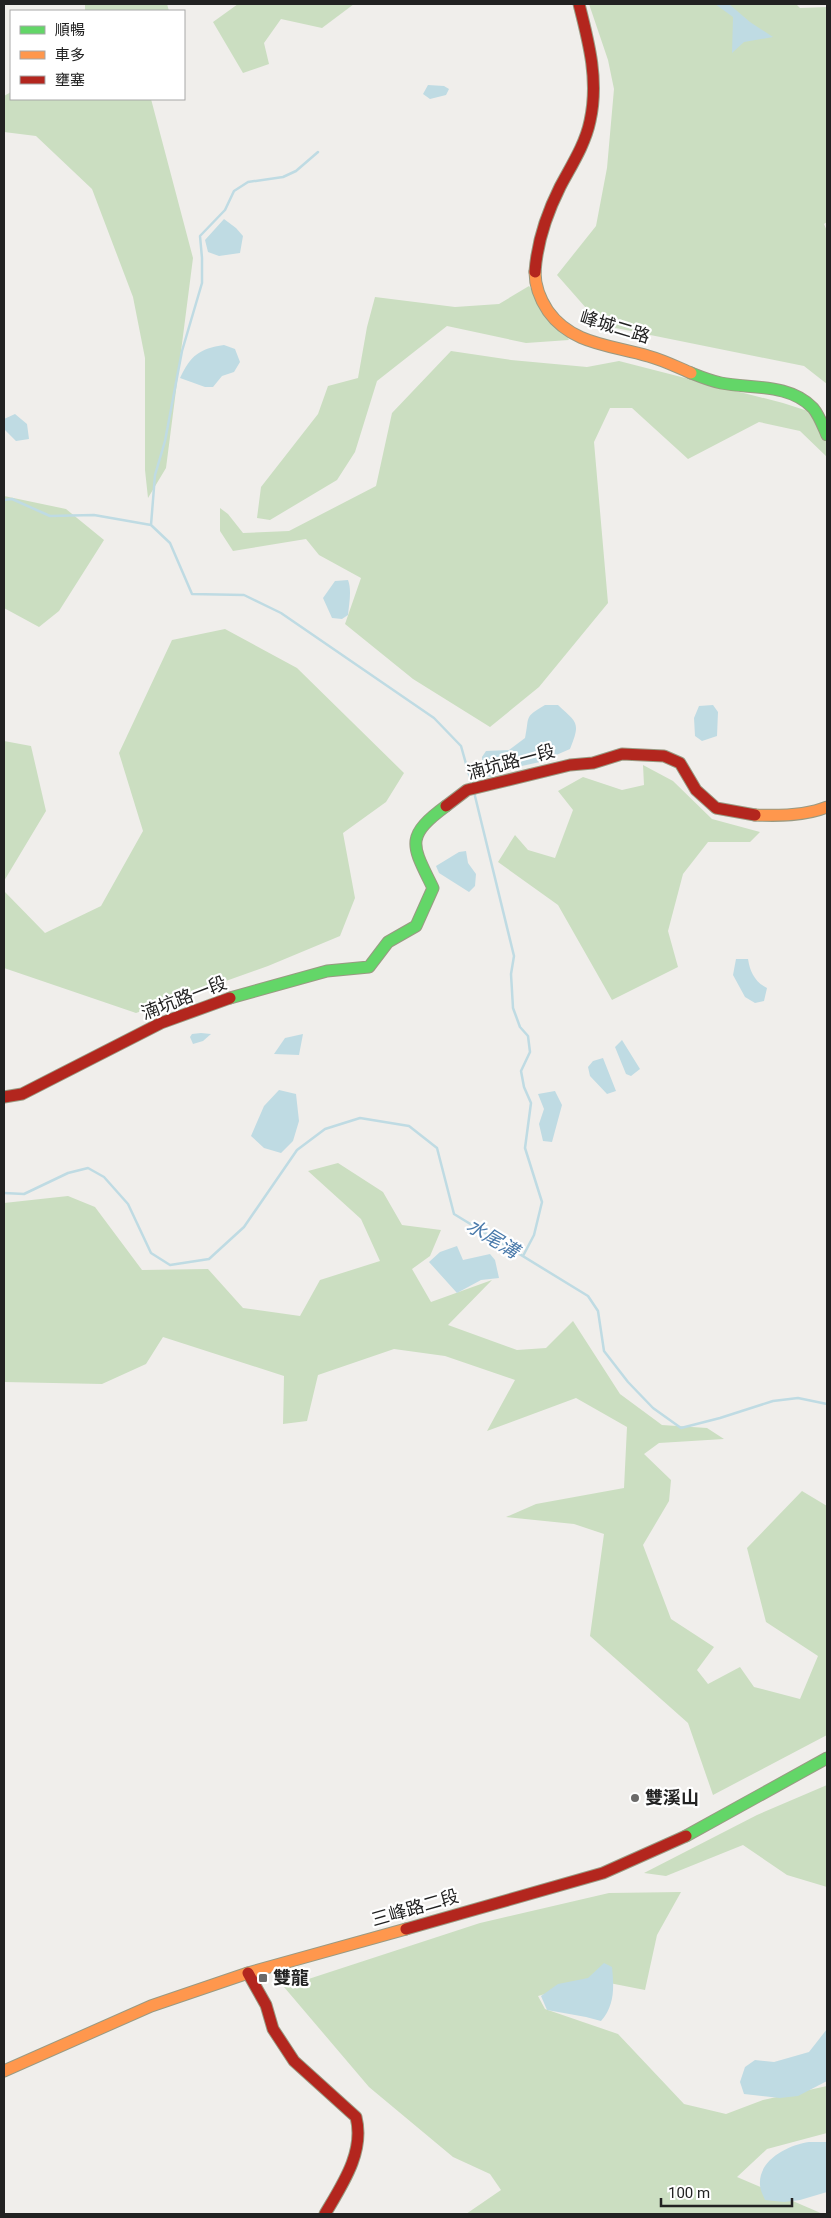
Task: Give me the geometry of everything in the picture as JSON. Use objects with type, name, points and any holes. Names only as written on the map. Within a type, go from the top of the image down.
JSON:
[{"type":"street","name":"峰城二路","points":[[579,4],[591,49],[596,87],[590,122],[581,150],[550,210],[536,262],[535,279],[542,302],[555,320],[568,332],[594,343],[618,347],[656,358],[710,380],[786,391],[812,407],[827,435]]},
{"type":"street","name":"湳坑路一段","points":[[4,1097],[22,1094],[161,1023],[219,1001],[327,971],[369,967],[388,942],[416,926],[433,888],[416,848],[416,836],[425,821],[467,790],[570,765],[593,763],[622,754],[664,756],[680,763],[696,790],[716,808],[749,816],[772,816],[817,811],[827,807]]},
{"type":"street","name":"三峰路二段","points":[[4,2072],[151,2006],[248,1973],[603,1874],[693,1832],[827,1758]]},
{"type":"street","points":[[248,1973],[266,2005],[273,2029],[294,2061],[356,2117],[360,2126],[356,2151],[325,2214]]},
{"type":"green space","points":[[85,4],[167,4],[169,10],[85,10]]},
{"type":"green space","points":[[238,4],[354,4],[322,28],[281,19],[264,43],[269,64],[243,73],[213,22]]},
{"type":"green space","points":[[589,4],[796,4],[800,8],[827,7],[827,222],[824,224],[827,231],[827,384],[804,366],[601,325],[557,275],[596,226],[607,168],[614,89],[608,60]]},
{"type":"green space","points":[[10,93],[10,100],[151,100],[193,258],[166,468],[148,498],[145,470],[145,358],[133,297],[92,189],[36,136],[4,132],[4,96]]},
{"type":"green space","points":[[529,286],[569,340],[526,343],[447,326],[377,381],[355,452],[337,480],[270,520],[257,518],[261,487],[318,414],[328,386],[358,378],[367,327],[375,297],[455,307],[499,304]]},
{"type":"green space","points":[[451,351],[511,360],[587,367],[619,361],[783,403],[814,413],[827,445],[827,457],[800,431],[759,422],[688,459],[632,408],[610,408],[594,442],[608,603],[539,687],[490,727],[413,679],[345,624],[361,578],[319,555],[306,539],[233,551],[220,531],[220,508],[228,514],[243,533],[289,531],[376,486],[392,413]]},
{"type":"green space","points":[[4,496],[66,509],[104,540],[59,611],[39,627],[4,608]]},
{"type":"green space","points":[[225,629],[297,668],[404,773],[386,802],[343,833],[355,898],[340,936],[268,966],[136,1013],[4,968],[4,891],[45,933],[101,906],[143,831],[119,753],[172,640]]},
{"type":"green space","points":[[4,741],[31,746],[46,811],[4,881]]},
{"type":"green space","points":[[643,765],[673,781],[712,819],[760,832],[750,842],[708,842],[683,874],[668,931],[678,967],[612,1000],[558,905],[498,862],[515,835],[528,850],[555,858],[573,810],[558,791],[583,777],[622,790],[644,785]]},
{"type":"green space","points":[[338,1163],[383,1192],[402,1225],[441,1230],[430,1256],[412,1269],[431,1302],[492,1280],[448,1325],[517,1350],[546,1348],[573,1321],[620,1394],[662,1425],[707,1428],[724,1439],[659,1443],[644,1454],[671,1480],[669,1501],[643,1545],[671,1619],[714,1647],[697,1670],[708,1684],[740,1667],[754,1687],[800,1699],[818,1656],[766,1622],[747,1548],[802,1491],[827,1506],[827,1735],[713,1795],[688,1723],[590,1636],[604,1534],[574,1524],[506,1517],[536,1504],[624,1488],[627,1427],[576,1398],[487,1431],[515,1380],[445,1356],[394,1349],[318,1375],[307,1421],[283,1424],[284,1376],[163,1337],[146,1364],[102,1384],[4,1382],[4,1203],[68,1196],[95,1207],[142,1270],[208,1269],[243,1308],[300,1316],[320,1280],[380,1261],[361,1219],[308,1171]]},
{"type":"green space","points":[[827,1785],[827,1887],[787,1875],[743,1845],[666,1876],[644,1873],[757,1815]]},
{"type":"green space","points":[[681,1892],[657,1935],[645,1990],[594,1980],[538,1996],[545,2009],[618,2034],[684,2104],[726,2114],[763,2100],[827,2086],[827,2133],[767,2149],[737,2177],[823,2214],[466,2214],[501,2190],[490,2174],[453,2157],[369,2087],[284,1987],[480,1923],[609,1893]]},
{"type":"water","points":[[715,4],[729,4],[750,22],[773,37],[744,42],[732,53],[733,17]]},
{"type":"water","points":[[428,85],[444,86],[449,89],[446,95],[430,99],[423,94]]},
{"type":"water","points":[[224,219],[243,236],[240,253],[219,256],[208,252],[205,240]]},
{"type":"water","points":[[224,345],[235,349],[240,362],[234,372],[222,376],[213,387],[205,387],[180,378],[188,364],[197,354]]},
{"type":"water","points":[[15,414],[27,424],[29,439],[16,441],[4,429],[4,419]]},
{"type":"water","points":[[348,580],[350,593],[348,615],[342,619],[332,618],[323,598],[335,581]]},
{"type":"water","points":[[545,705],[558,705],[573,720],[576,728],[570,749],[540,762],[508,769],[490,777],[483,775],[482,757],[486,751],[509,750],[525,738],[530,715]]},
{"type":"water","points":[[713,705],[718,712],[717,736],[702,741],[695,736],[694,718],[699,706]]},
{"type":"water","points":[[466,851],[468,863],[476,874],[475,886],[469,892],[439,873],[436,866],[459,852]]},
{"type":"water","points":[[736,959],[748,959],[754,976],[759,983],[767,988],[764,1001],[755,1003],[745,997],[733,975]]},
{"type":"water","points":[[192,1034],[211,1034],[203,1041],[193,1044],[190,1037]]},
{"type":"water","points":[[303,1034],[299,1055],[274,1054],[285,1038]]},
{"type":"water","points":[[622,1040],[640,1069],[631,1076],[626,1074],[615,1047]]},
{"type":"water","points":[[603,1058],[616,1091],[607,1094],[590,1076],[588,1067],[593,1061]]},
{"type":"water","points":[[279,1090],[296,1094],[299,1121],[293,1141],[281,1153],[264,1148],[251,1136],[264,1106]]},
{"type":"water","points":[[555,1091],[562,1105],[552,1142],[543,1141],[539,1124],[544,1109],[538,1094]]},
{"type":"water","points":[[457,1246],[463,1260],[490,1254],[495,1260],[499,1278],[481,1280],[457,1293],[429,1262],[440,1252]]},
{"type":"water","points":[[604,1963],[612,1967],[613,1989],[609,2009],[601,2021],[547,2010],[541,1996],[558,1984],[588,1978]]},
{"type":"water","points":[[827,2029],[827,2081],[798,2096],[780,2098],[744,2094],[740,2082],[745,2067],[755,2060],[774,2062],[809,2052]]},
{"type":"water","points":[[809,2142],[827,2142],[827,2192],[800,2200],[784,2202],[765,2200],[760,2187],[761,2176],[769,2161],[792,2146]]},
{"type":"waterway","points":[[151,525],[155,475],[165,441],[182,351],[202,283],[200,236],[225,210],[234,191],[248,182],[283,177],[296,171],[318,152]]},
{"type":"waterway","points":[[4,500],[12,499],[50,516],[94,515],[151,525],[170,543],[192,594],[244,595],[281,613],[434,718],[461,746],[472,785]]},
{"type":"waterway","points":[[474,792],[514,956],[511,974],[513,1008],[520,1027],[528,1036],[530,1052],[521,1071],[524,1087],[531,1103],[525,1148],[542,1202],[534,1235],[523,1256]]},
{"type":"waterway","name":"水尾溝","points":[[4,1193],[24,1194],[68,1173],[88,1168],[104,1177],[128,1204],[151,1253],[170,1265],[209,1259],[244,1227],[297,1150],[325,1129],[360,1118],[409,1126],[437,1148],[454,1214],[588,1296],[598,1311],[604,1351],[628,1382],[653,1408],[681,1428],[773,1401],[798,1398],[827,1404]]},
{"type":"traffic: fast","points":[[691,373],[721,383],[769,388],[793,394],[813,408],[827,435]]},
{"type":"traffic: fast","points":[[230,998],[327,971],[369,967],[388,942],[416,926],[433,888],[417,851],[418,834],[423,826],[446,806]]},
{"type":"traffic: fast","points":[[686,1836],[827,1758]]},
{"type":"traffic: slow","points":[[535,272],[537,287],[545,306],[558,322],[569,331],[594,342],[654,358],[691,373]]},
{"type":"traffic: slow","points":[[755,815],[801,814],[827,807]]},
{"type":"traffic: slow","points":[[4,2071],[151,2006],[248,1973],[406,1929]]},
{"type":"traffic: jam","points":[[535,272],[540,239],[547,218],[560,187],[585,138],[593,106],[592,62],[579,4]]},
{"type":"traffic: jam","points":[[446,806],[467,790],[570,765],[593,763],[622,754],[664,756],[680,763],[696,790],[716,808],[755,815]]},
{"type":"traffic: jam","points":[[4,1097],[22,1094],[161,1023],[230,998]]},
{"type":"traffic: jam","points":[[406,1929],[603,1873],[686,1836]]},
{"type":"traffic: jam","points":[[248,1973],[266,2005],[273,2029],[294,2061],[356,2117],[358,2130],[355,2155],[345,2180],[325,2214]]},
{"type":"place","name":"雙溪山","points":[[635,1798]]},
{"type":"place","name":"雙龍","points":[[263,1978]]}]
